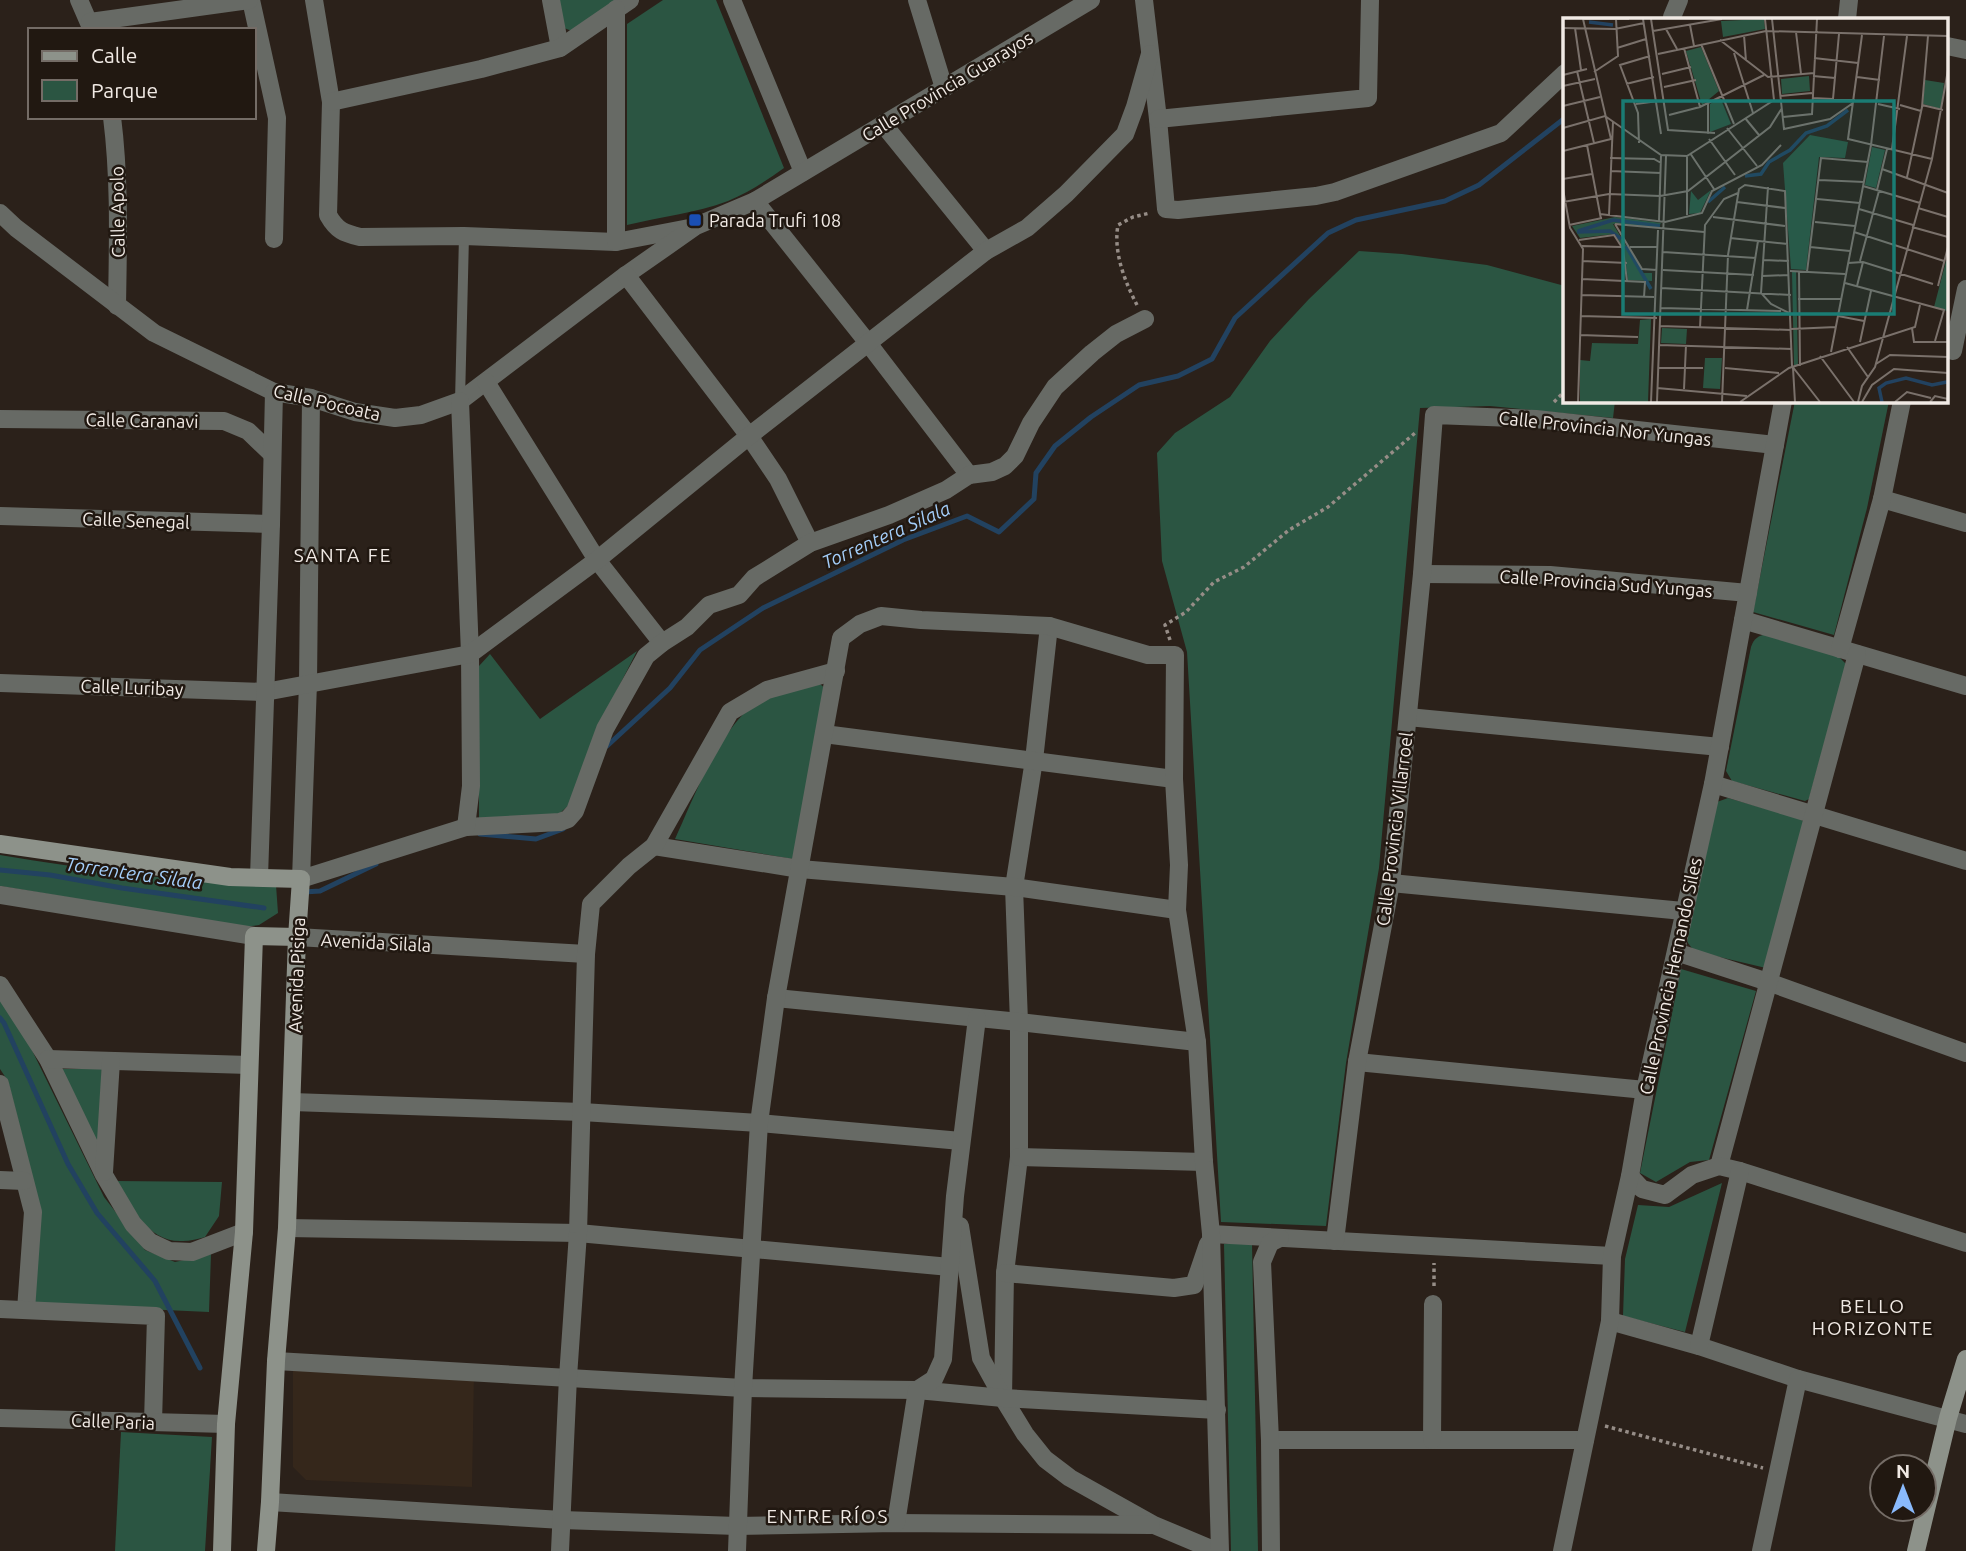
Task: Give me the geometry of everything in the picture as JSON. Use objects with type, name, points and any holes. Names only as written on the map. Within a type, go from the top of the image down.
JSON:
[{"type":"street","points":[[79,0],[91,26],[250,0],[277,118],[274,239]]},
{"type":"street","points":[[314,0],[331,102],[328,215],[335,226],[345,233],[360,237],[464,236],[616,242],[696,226]]},
{"type":"street","points":[[551,0],[560,48]]},
{"type":"street","points":[[732,0],[803,172]]},
{"type":"street","points":[[917,0],[944,88]]},
{"type":"street","name":"Calle Provincia Guarayos","points":[[803,172],[1091,0]]},
{"type":"street","points":[[1144,0],[1166,209],[1317,197],[1335,192],[1502,133],[1563,75]]},
{"type":"street","points":[[1158,119],[1368,98],[1370,0]]},
{"type":"street","points":[[1669,18],[1679,0]]},
{"type":"street","points":[[1847,18],[1849,0]]},
{"type":"street","points":[[331,102],[481,69],[560,48],[623,5]]},
{"type":"street","points":[[616,242],[623,5]]},
{"type":"street","points":[[1948,46],[1966,50]]},
{"type":"street","points":[[470,654],[597,560],[749,436],[986,251],[1027,228],[1066,194],[1125,134],[1150,54]]},
{"type":"street","name":"Calle Apolo","points":[[112,119],[117,180],[117,306]]},
{"type":"street","points":[[883,124],[986,251]]},
{"type":"street","name":"Calle Pocoata","points":[[0,213],[155,334],[274,392],[311,398],[355,412],[395,418],[421,415],[460,401],[626,275],[696,226],[755,201],[803,172]]},
{"type":"street","points":[[755,201],[969,475]]},
{"type":"street","points":[[626,275],[749,436],[778,479],[810,543]]},
{"type":"street","points":[[1955,352],[1966,289]]},
{"type":"street","points":[[0,844],[217,875],[300,878],[466,827],[560,822],[568,819],[575,811],[605,729],[646,656],[687,627],[709,605],[739,595],[754,579],[810,543],[889,515],[946,490],[969,475],[992,472],[1005,466],[1015,456],[1031,423],[1055,387],[1116,334],[1144,319]]},
{"type":"street","points":[[486,382],[597,560],[662,643]]},
{"type":"street","points":[[259,877],[274,392]]},
{"type":"street","name":"Avenida Pisiga","points":[[266,1551],[276,1361],[288,1228],[308,683],[311,398]]},
{"type":"street","points":[[460,401],[470,654],[471,786],[466,827]]},
{"type":"street","name":"Calle Provincia Hernando Siles","points":[[1562,1551],[1610,1321],[1612,1256],[1683,911],[1713,783],[1783,402]]},
{"type":"street","points":[[1719,1166],[1814,814],[1902,402]]},
{"type":"street","name":"Calle Provincia Nor Yungas","points":[[1434,415],[1536,419],[1775,446]]},
{"type":"street","name":"Calle Provincia Villarroel","points":[[1335,1241],[1357,1062],[1391,883],[1422,574],[1434,415]]},
{"type":"street","name":"Calle Caranavi","points":[[0,419],[224,421],[248,431],[272,454]]},
{"type":"street","points":[[1882,499],[1966,523]]},
{"type":"street","name":"Calle Senegal","points":[[0,516],[271,524]]},
{"type":"street","name":"Calle Provincia Sud Yungas","points":[[1422,574],[1550,575],[1748,593]]},
{"type":"street","points":[[737,1551],[743,1388],[759,1123],[776,998],[841,638],[860,624],[881,616],[1049,626],[1148,654],[1175,654],[1174,779],[1179,864],[1177,910],[1197,1042],[1211,1234],[1217,1410],[1218,1551],[1154,1525],[1070,1478],[1045,1459],[1025,1434],[981,1358],[955,1196]]},
{"type":"street","points":[[1743,620],[1966,686]]},
{"type":"street","points":[[1003,1398],[1005,1273],[1019,1157],[1019,1022],[1014,887],[1034,760],[1049,626]]},
{"type":"street","name":"Calle Luribay","points":[[0,683],[265,692],[470,654]]},
{"type":"street","points":[[560,1551],[578,1233],[586,954],[591,904],[629,866],[654,846],[730,712],[767,690],[835,671]]},
{"type":"street","points":[[1408,717],[1720,747]]},
{"type":"street","points":[[824,734],[1174,779]]},
{"type":"street","points":[[1713,783],[1966,861]]},
{"type":"street","points":[[654,846],[800,869],[1014,887],[1177,910]]},
{"type":"street","points":[[1391,883],[1683,911]]},
{"type":"street","name":"Avenida Silala","points":[[0,895],[254,936],[586,954]]},
{"type":"street","points":[[222,1551],[226,1424],[244,1232],[254,936]]},
{"type":"street","points":[[1676,952],[1966,1053]]},
{"type":"street","points":[[0,985],[48,1059],[104,1175],[133,1224],[150,1242],[169,1251],[192,1252],[244,1232]]},
{"type":"street","points":[[776,998],[1197,1042]]},
{"type":"street","points":[[916,1390],[934,1379],[943,1359],[955,1196],[977,1018]]},
{"type":"street","points":[[48,1059],[249,1065]]},
{"type":"street","points":[[104,1175],[111,1061]]},
{"type":"street","points":[[1357,1062],[1645,1090]]},
{"type":"street","points":[[0,1084],[33,1212],[26,1310]]},
{"type":"street","points":[[292,1102],[582,1112],[759,1123],[961,1141]]},
{"type":"street","points":[[1019,1157],[1204,1162]]},
{"type":"street","points":[[1630,1176],[1642,1189],[1665,1195],[1692,1174],[1719,1166],[1966,1243]]},
{"type":"street","points":[[1699,1346],[1740,1171]]},
{"type":"street","points":[[0,1180],[24,1181]]},
{"type":"street","points":[[288,1228],[578,1233],[950,1267]]},
{"type":"street","points":[[1005,1273],[1174,1288],[1194,1285],[1211,1234]]},
{"type":"street","points":[[1211,1234],[1612,1256]]},
{"type":"street","points":[[1271,1551],[1270,1440],[1262,1262],[1270,1242],[1280,1238]]},
{"type":"street","points":[[1432,1440],[1433,1304]]},
{"type":"street","points":[[0,1309],[156,1316],[153,1422]]},
{"type":"street","points":[[1610,1321],[1699,1346],[1798,1379],[1966,1424]]},
{"type":"street","points":[[1916,1551],[1948,1418],[1966,1359]]},
{"type":"street","points":[[276,1361],[743,1388],[916,1390],[1003,1398],[1217,1410]]},
{"type":"street","points":[[1761,1551],[1798,1379]]},
{"type":"street","points":[[896,1523],[916,1390]]},
{"type":"street","name":"Calle Paria","points":[[0,1418],[226,1424]]},
{"type":"street","points":[[1270,1440],[1586,1440]]},
{"type":"street","points":[[270,1502],[562,1520],[737,1526],[896,1523],[1154,1525]]},
{"type":"lane","points":[[460,401],[464,236]]},
{"type":"path","points":[[1144,319],[1126,283],[1116,237],[1118,225],[1133,217],[1166,209]]},
{"type":"path","points":[[1175,654],[1165,625],[1186,612],[1214,582],[1244,567],[1289,530],[1328,507],[1434,415]]},
{"type":"path","points":[[1433,1304],[1434,1247]]},
{"type":"path","points":[[1589,1422],[1778,1471]]},
{"type":"shaded area","points":[[293,1367],[474,1372],[472,1487],[306,1480],[293,1467]]},
{"type":"green space","points":[[559,0],[618,0],[572,31],[564,28]]},
{"type":"green space","points":[[663,0],[716,0],[784,168],[728,201],[691,212],[627,225],[627,24]]},
{"type":"green space","points":[[1359,251],[1487,265],[1563,285],[1563,402],[1615,402],[1613,418],[1490,406],[1420,408],[1379,868],[1346,1063],[1326,1226],[1221,1222],[1187,652],[1162,561],[1157,453],[1175,433],[1230,397],[1270,341]]},
{"type":"green space","points":[[1795,402],[1889,402],[1867,508],[1834,635],[1753,612]]},
{"type":"green space","points":[[1767,634],[1838,656],[1846,664],[1809,799],[1805,801],[1732,781],[1726,771],[1751,647],[1753,641]]},
{"type":"green space","points":[[637,651],[594,735],[571,803],[559,814],[479,821],[479,666],[490,654],[540,719]]},
{"type":"green space","points":[[820,684],[827,690],[793,859],[675,839],[712,760],[737,721],[751,707],[767,697]]},
{"type":"green space","points":[[1728,798],[1799,818],[1804,822],[1766,968],[1694,951],[1686,937],[1717,802]]},
{"type":"green space","points":[[0,855],[138,875],[276,885],[278,913],[259,925],[244,927],[0,886]]},
{"type":"green space","points":[[1681,969],[1756,991],[1709,1160],[1690,1162],[1656,1182],[1640,1173]]},
{"type":"green space","points":[[0,998],[23,1032],[104,1197],[145,1250],[175,1262],[211,1254],[209,1312],[33,1304],[41,1210],[8,1081],[0,1069]]},
{"type":"green space","points":[[62,1069],[102,1069],[98,1146]]},
{"type":"green space","points":[[116,1181],[222,1182],[219,1216],[205,1237],[186,1241],[170,1240],[160,1236],[142,1221]]},
{"type":"green space","points":[[1722,1183],[1685,1332],[1623,1316],[1625,1259],[1638,1205],[1669,1207]]},
{"type":"green space","points":[[1252,1243],[1258,1551],[1231,1551],[1224,1244]]},
{"type":"green space","points":[[121,1432],[212,1437],[205,1551],[115,1551]]},
{"type":"waterway","name":"Torrentera Silala","points":[[607,746],[670,688],[700,650],[763,608],[903,540],[967,516],[999,532],[1034,499],[1036,473],[1055,446],[1091,417],[1139,385],[1178,376],[1212,359],[1235,318],[1328,233],[1356,220],[1445,201],[1479,185],[1563,120]]},
{"type":"waterway","name":"Torrentera Silala","points":[[480,834],[536,839],[563,829]]},
{"type":"waterway","name":"Torrentera Silala","points":[[304,892],[320,891],[376,864]]},
{"type":"waterway","name":"Torrentera Silala","points":[[0,870],[50,875],[264,908]]},
{"type":"waterway","points":[[0,1018],[68,1164],[97,1213],[155,1281],[200,1368]]},
{"type":"place","name":"Parada Trufi 108","points":[[695,220]]},
{"type":"district","name":"SANTA FE","points":[[343,555]]},
{"type":"district","name":"BELLO HORIZONTE","points":[[1873,1317]]},
{"type":"district","name":"ENTRE RÍOS","points":[[828,1516]]}]
